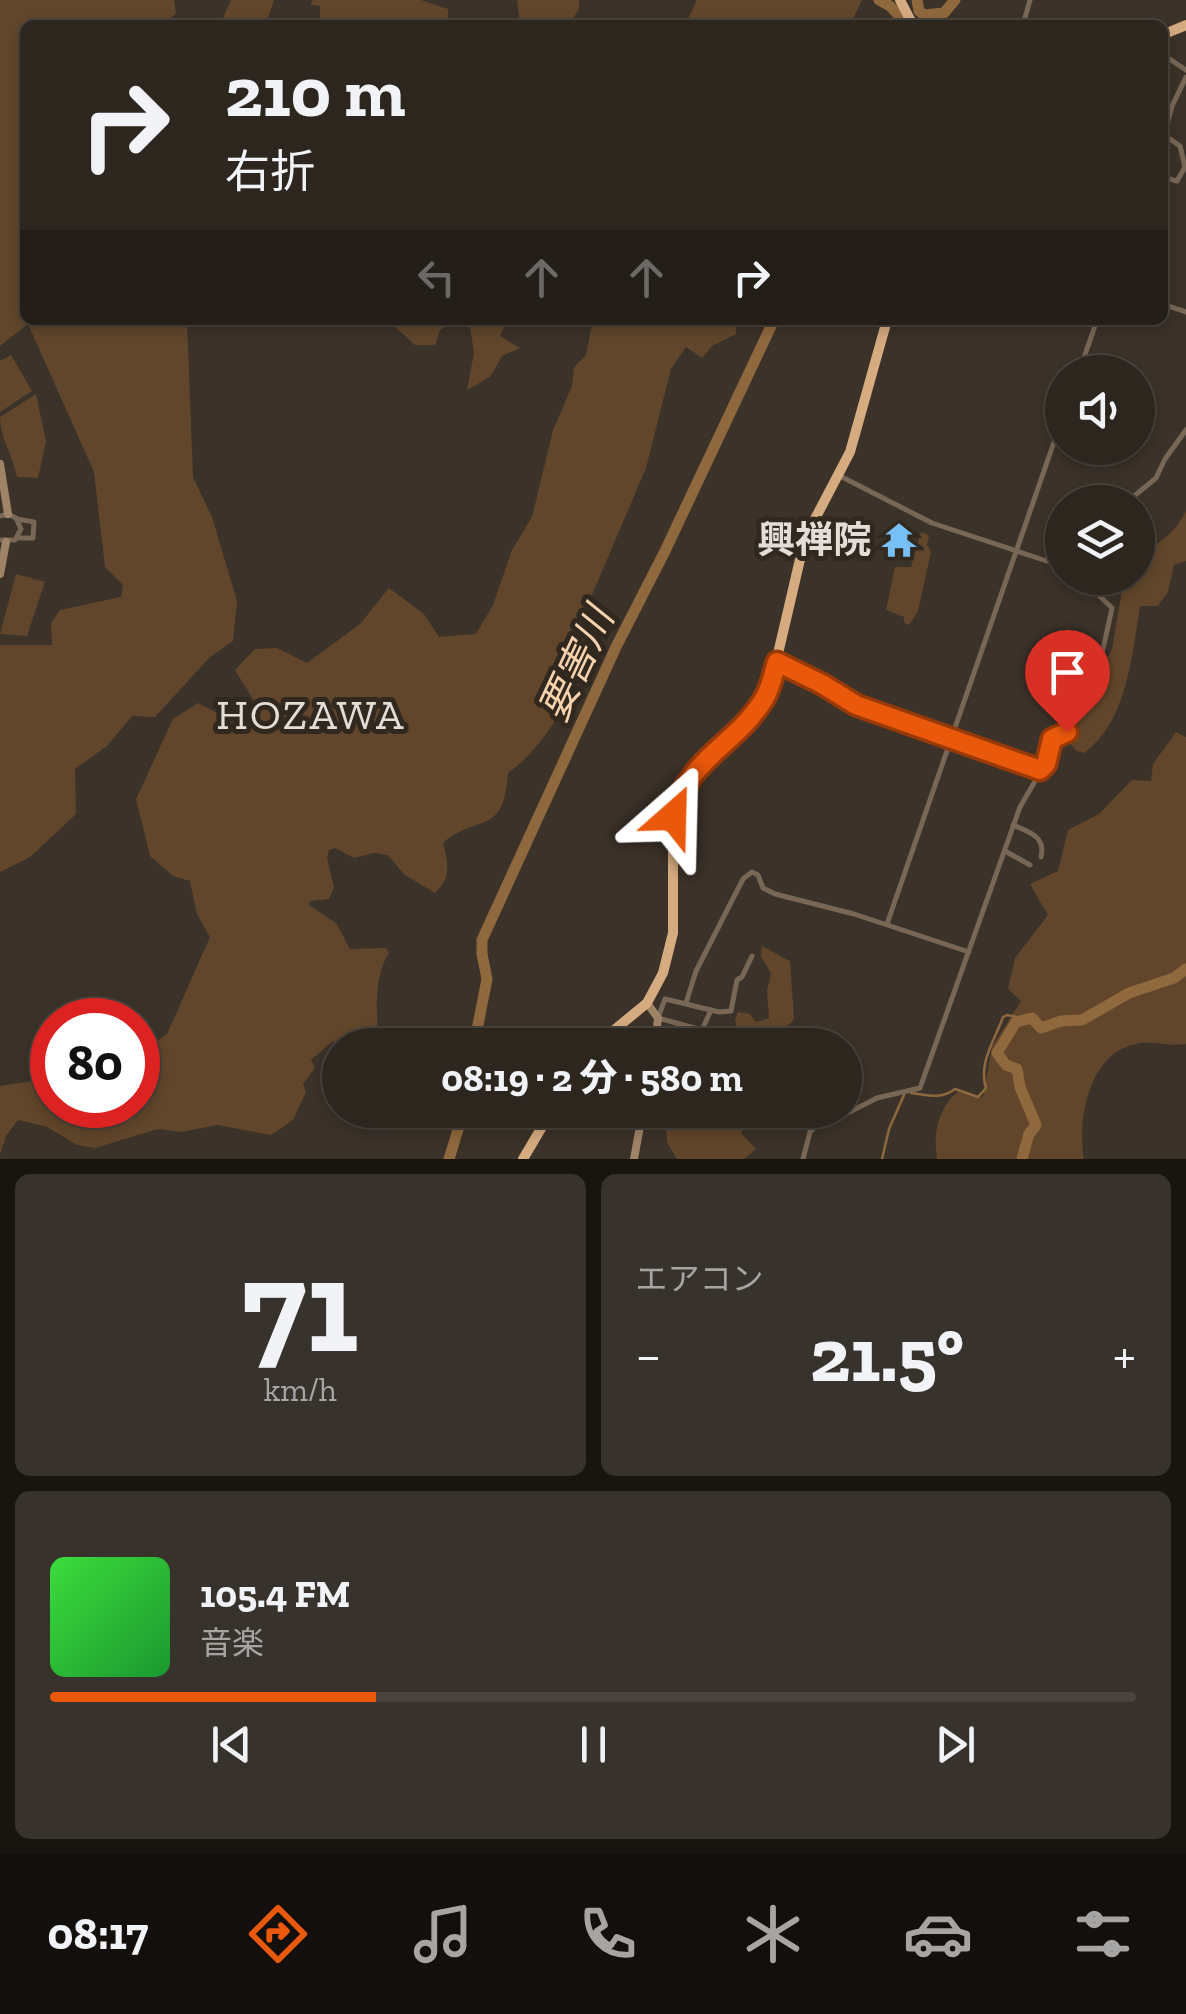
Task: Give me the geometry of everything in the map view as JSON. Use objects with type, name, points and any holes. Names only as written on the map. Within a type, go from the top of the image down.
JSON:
[{"type":"highway","points":[[617,1028],[647,1003],[663,972],[672,933],[673,816],[678,796],[698,766],[762,703],[777,662],[805,538],[853,441],[886,325]]},
{"type":"highway","points":[[523,1159],[541,1128]]},
{"type":"street","points":[[1168,120],[1186,74]]},
{"type":"street","points":[[1168,138],[1180,146],[1185,167],[1176,181],[1168,179]]},
{"type":"street","points":[[1085,355],[1095,325]]},
{"type":"street","points":[[1148,485],[1186,430]]},
{"type":"street","points":[[0,464],[9,517],[21,530],[17,538]]},
{"type":"street","points":[[887,924],[1046,465]]},
{"type":"street","points":[[838,474],[932,523],[1045,561]]},
{"type":"street","points":[[0,574],[3,541],[33,538],[34,522],[9,517]]},
{"type":"street","points":[[803,1159],[810,1132],[816,1126],[877,1098],[920,1088],[1013,825],[1046,764],[1052,739],[1067,732],[1106,648],[1112,608],[1101,595]]},
{"type":"street","points":[[777,662],[856,705],[1040,770]]},
{"type":"street","points":[[1013,825],[1040,839],[1044,846],[1042,857]]},
{"type":"street","points":[[1005,851],[1030,865]]},
{"type":"street","points":[[686,1004],[705,954],[742,879],[750,873],[756,873],[763,888],[774,894],[887,924],[968,952]]},
{"type":"street","points":[[657,1028],[664,999],[731,1011],[737,980],[752,956]]},
{"type":"street","points":[[647,1003],[658,1018],[695,1028]]},
{"type":"street","points":[[703,1028],[712,1010]]},
{"type":"street","points":[[634,1159],[640,1128]]},
{"type":"shaded area","points":[[0,0],[174,0],[176,13],[168,20],[20,20],[20,325],[27,325],[0,346]]},
{"type":"shaded area","points":[[231,0],[274,0],[268,20],[218,20],[223,18]]},
{"type":"shaded area","points":[[312,0],[421,0],[448,9],[448,20],[320,20],[320,6],[311,5]]},
{"type":"shaded area","points":[[517,0],[579,0],[579,9],[572,20],[519,20]]},
{"type":"shaded area","points":[[697,0],[862,0],[852,20],[687,20]]},
{"type":"shaded area","points":[[28,325],[187,325],[193,477],[212,517],[237,601],[233,641],[210,657],[155,717],[132,716],[107,746],[75,769],[76,814],[30,857],[0,872],[0,645],[52,645],[51,623],[60,610],[121,597],[123,585],[105,567],[94,472]]},
{"type":"shaded area","points":[[384,325],[449,325],[440,330],[435,345],[415,345],[395,327]]},
{"type":"shaded area","points":[[470,325],[505,325],[500,336],[520,348],[502,356],[490,377],[467,390],[474,353]]},
{"type":"shaded area","points":[[592,325],[736,325],[736,334],[712,346],[702,358],[686,347],[671,369],[646,468],[586,609],[611,627],[595,634],[550,728],[508,773],[501,807],[495,815],[443,843],[447,869],[440,887],[435,893],[405,875],[388,855],[374,853],[354,858],[335,848],[329,850],[327,858],[334,888],[329,899],[310,901],[309,905],[336,923],[350,949],[386,948],[389,953],[378,984],[378,1028],[322,1028],[322,1050],[311,1060],[315,1068],[303,1084],[306,1092],[293,1120],[271,1135],[217,1125],[181,1132],[158,1129],[95,1148],[77,1145],[49,1128],[160,1128],[160,1039],[167,1034],[210,937],[197,914],[190,881],[173,876],[150,856],[136,799],[173,719],[198,703],[225,717],[254,701],[235,670],[255,649],[277,648],[307,663],[360,624],[389,588],[424,614],[439,637],[476,634],[493,605],[512,550],[532,517],[553,430],[572,386],[574,367],[586,355]]},
{"type":"shaded area","points":[[11,355],[32,391],[0,412],[0,361]]},
{"type":"shaded area","points":[[36,394],[46,441],[38,478],[17,477],[0,417]]},
{"type":"shaded area","points":[[1186,511],[1186,561],[1174,565],[1168,592],[1158,606],[1140,606],[1119,706],[1098,740],[1084,753],[1076,751],[1068,740],[1112,649],[1121,595],[1155,595],[1155,545],[1177,526]]},
{"type":"shaded area","points":[[921,532],[929,535],[927,545],[931,552],[918,611],[909,625],[904,623],[904,617],[886,610],[895,567],[911,567]]},
{"type":"shaded area","points":[[16,574],[45,582],[27,636],[0,634]]},
{"type":"shaded area","points":[[1176,732],[1186,737],[1186,1044],[1138,1043],[1116,1052],[1105,1063],[1095,1077],[1084,1110],[1084,1159],[937,1159],[937,1131],[946,1105],[958,1092],[983,1097],[992,1047],[1021,1001],[1008,989],[1015,958],[1048,915],[1030,884],[1058,871],[1068,830],[1099,814],[1132,780],[1151,781],[1153,764]]},
{"type":"shaded area","points":[[762,946],[790,961],[794,1019],[786,1028],[736,1028],[738,1012],[750,1014],[756,1022],[769,1018],[767,991],[771,973],[761,957]]},
{"type":"shaded area","points":[[30,1081],[30,1123],[18,1120],[6,1136],[0,1154],[0,1086]]},
{"type":"shaded area","points":[[744,1128],[741,1133],[756,1149],[744,1159],[677,1159],[667,1142],[666,1129]]},
{"type":"waterway","name":"要害川","points":[[879,0],[903,20]]},
{"type":"waterway","name":"要害川","points":[[917,0],[924,15],[944,13],[955,0]]},
{"type":"waterway","name":"要害川","points":[[477,1028],[487,979],[482,940],[616,647],[772,325]]},
{"type":"waterway","points":[[1022,1159],[1029,1134],[1036,1125],[1017,1069],[1006,1065],[997,1053],[1016,1022],[1032,1018],[1041,1028],[1061,1021],[1082,1020],[1129,993],[1174,978],[1186,969]]},
{"type":"waterway","points":[[911,1093],[939,1096],[955,1089],[978,1097],[986,1088],[986,1061],[1003,1017],[1027,1019]]},
{"type":"waterway","points":[[882,1159],[889,1129],[904,1095]]},
{"type":"waterway","name":"要害川","points":[[449,1159],[458,1128]]},
{"type":"place","name":"興禅院","points":[[899,540]]},
{"type":"district","name":"HOZAWA","points":[[311,714]]},
{"type":"route","points":[[673,816],[685,782],[762,703],[777,662],[856,705],[1040,770],[1046,764],[1052,739],[1067,732]]}]
